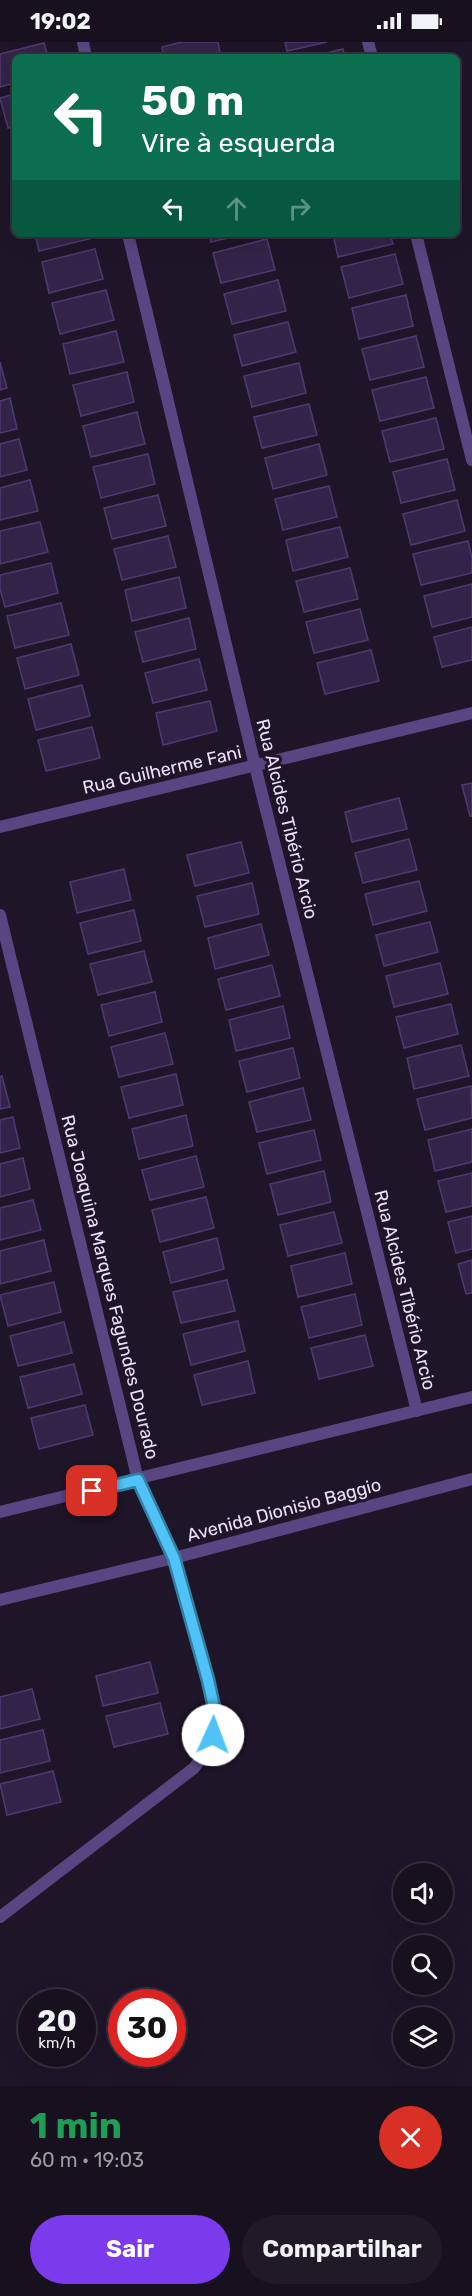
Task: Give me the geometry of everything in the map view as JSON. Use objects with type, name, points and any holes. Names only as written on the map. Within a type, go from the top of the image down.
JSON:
[{"type":"street","name":"Rua Alcides Tibério Arcio","points":[[129,237],[255,766],[417,1411]]},
{"type":"street","points":[[417,237],[472,460]]},
{"type":"street","name":"Rua Guilherme Fani","points":[[0,827],[472,713]]},
{"type":"street","name":"Rua Joaquina Marques Fagundes Dourado","points":[[0,915],[138,1480],[174,1558],[217,1721],[208,1749],[194,1768],[0,1917]]},
{"type":"street","points":[[0,1512],[472,1397]]},
{"type":"street","name":"Avenida Dionisio Baggio","points":[[0,1600],[174,1558],[472,1479]]},
{"type":"building","points":[[182,42],[218,42],[220,54],[163,54],[162,47]]},
{"type":"building","points":[[285,42],[327,42],[287,51]]},
{"type":"building","points":[[44,43],[47,54],[12,54],[12,84],[0,87],[0,54]]},
{"type":"building","points":[[343,49],[344,54],[322,54]]},
{"type":"building","points":[[12,95],[12,127],[8,128],[0,98]]},
{"type":"building","points":[[36,237],[93,237],[93,238],[39,251]]},
{"type":"building","points":[[210,237],[232,237],[211,242]]},
{"type":"building","points":[[334,237],[391,237],[393,244],[338,257]]},
{"type":"building","points":[[267,239],[275,270],[221,283],[213,253]]},
{"type":"building","points":[[95,249],[103,279],[49,293],[42,262]]},
{"type":"building","points":[[395,254],[403,284],[349,298],[341,267]]},
{"type":"building","points":[[278,280],[286,311],[232,324],[224,294]]},
{"type":"building","points":[[106,290],[114,320],[60,334],[52,303]]},
{"type":"building","points":[[406,295],[413,326],[359,339],[352,308]]},
{"type":"building","points":[[288,322],[296,352],[242,366],[234,335]]},
{"type":"building","points":[[116,331],[124,362],[70,374],[63,344]]},
{"type":"building","points":[[416,336],[424,367],[370,380],[362,349]]},
{"type":"building","points":[[0,362],[7,388],[0,390]]},
{"type":"building","points":[[299,363],[306,393],[252,407],[244,376]]},
{"type":"building","points":[[127,372],[134,402],[81,416],[73,385]]},
{"type":"building","points":[[426,377],[434,408],[380,421],[372,390]]},
{"type":"building","points":[[10,398],[17,429],[0,433],[0,401]]},
{"type":"building","points":[[309,404],[317,435],[262,448],[254,417]]},
{"type":"building","points":[[137,412],[145,444],[91,457],[83,426]]},
{"type":"building","points":[[436,418],[444,449],[390,462],[382,431]]},
{"type":"building","points":[[19,439],[27,470],[0,477],[0,444]]},
{"type":"building","points":[[319,444],[327,475],[273,489],[265,458]]},
{"type":"building","points":[[148,454],[155,484],[101,498],[93,467]]},
{"type":"building","points":[[447,459],[455,490],[401,503],[393,472]]},
{"type":"building","points":[[30,480],[38,511],[0,520],[0,488]]},
{"type":"building","points":[[329,486],[337,517],[283,530],[275,499]]},
{"type":"building","points":[[158,495],[166,526],[112,539],[104,508]]},
{"type":"building","points":[[457,500],[465,531],[411,545],[403,514]]},
{"type":"building","points":[[40,522],[48,552],[0,564],[0,531]]},
{"type":"building","points":[[340,527],[348,557],[293,571],[286,540]]},
{"type":"building","points":[[168,536],[176,567],[122,580],[114,549]]},
{"type":"building","points":[[468,541],[472,558],[472,573],[421,585],[413,554]]},
{"type":"building","points":[[51,563],[58,593],[5,607],[0,589],[0,575]]},
{"type":"building","points":[[350,568],[358,599],[304,612],[296,581]]},
{"type":"building","points":[[179,577],[186,608],[132,621],[125,590]]},
{"type":"building","points":[[472,584],[472,617],[432,627],[424,596]]},
{"type":"building","points":[[61,603],[69,635],[15,648],[7,616]]},
{"type":"building","points":[[360,609],[368,640],[314,653],[306,622]]},
{"type":"building","points":[[189,618],[196,649],[143,662],[135,632]]},
{"type":"building","points":[[472,627],[472,660],[442,667],[434,637]]},
{"type":"building","points":[[71,644],[79,675],[25,689],[17,658]]},
{"type":"building","points":[[371,650],[379,681],[325,694],[317,663]]},
{"type":"building","points":[[199,659],[207,690],[153,703],[145,673]]},
{"type":"building","points":[[82,685],[90,716],[36,730],[28,699]]},
{"type":"building","points":[[210,701],[217,731],[163,745],[156,713]]},
{"type":"building","points":[[92,727],[100,758],[46,771],[38,740]]},
{"type":"building","points":[[472,783],[472,816],[470,816],[462,785]]},
{"type":"building","points":[[399,798],[407,829],[352,842],[345,812]]},
{"type":"building","points":[[409,839],[417,870],[363,883],[355,853]]},
{"type":"building","points":[[241,842],[249,873],[195,886],[187,855]]},
{"type":"building","points":[[124,869],[131,900],[77,913],[70,882]]},
{"type":"building","points":[[419,881],[427,911],[373,925],[365,894]]},
{"type":"building","points":[[252,883],[259,914],[205,927],[197,896]]},
{"type":"building","points":[[134,910],[141,941],[88,954],[80,923]]},
{"type":"building","points":[[430,922],[438,952],[384,966],[376,935]]},
{"type":"building","points":[[261,924],[269,955],[215,969],[208,938]]},
{"type":"building","points":[[144,951],[152,982],[98,995],[90,964]]},
{"type":"building","points":[[440,963],[448,994],[394,1007],[386,976]]},
{"type":"building","points":[[272,965],[280,996],[226,1010],[218,979]]},
{"type":"building","points":[[155,992],[162,1022],[109,1036],[101,1005]]},
{"type":"building","points":[[451,1004],[458,1034],[404,1048],[396,1017]]},
{"type":"building","points":[[283,1006],[290,1038],[236,1051],[229,1020]]},
{"type":"building","points":[[165,1033],[173,1064],[119,1077],[111,1047]]},
{"type":"building","points":[[461,1045],[469,1076],[414,1089],[407,1058]]},
{"type":"building","points":[[293,1048],[300,1078],[247,1092],[239,1061]]},
{"type":"building","points":[[176,1074],[183,1105],[129,1118],[121,1087]]},
{"type":"building","points":[[2,1076],[10,1107],[0,1109],[0,1077]]},
{"type":"building","points":[[471,1086],[472,1118],[425,1130],[417,1099]]},
{"type":"building","points":[[303,1088],[311,1120],[257,1132],[249,1102]]},
{"type":"building","points":[[186,1115],[193,1146],[139,1159],[132,1129]]},
{"type":"building","points":[[13,1117],[20,1148],[0,1153],[0,1120]]},
{"type":"building","points":[[472,1129],[472,1162],[435,1171],[428,1140]]},
{"type":"building","points":[[314,1130],[321,1160],[267,1174],[259,1143]]},
{"type":"building","points":[[196,1156],[204,1187],[150,1200],[142,1170]]},
{"type":"building","points":[[23,1158],[30,1189],[0,1197],[0,1164]]},
{"type":"building","points":[[324,1171],[331,1202],[278,1215],[270,1184]]},
{"type":"building","points":[[472,1173],[472,1206],[446,1212],[438,1181]]},
{"type":"building","points":[[206,1197],[214,1228],[160,1242],[152,1210]]},
{"type":"building","points":[[33,1200],[41,1230],[0,1240],[0,1208]]},
{"type":"building","points":[[334,1212],[342,1243],[288,1256],[280,1225]]},
{"type":"building","points":[[472,1216],[472,1249],[456,1253],[448,1222]]},
{"type":"building","points":[[217,1238],[224,1269],[171,1283],[163,1252]]},
{"type":"building","points":[[44,1240],[51,1271],[0,1284],[0,1251]]},
{"type":"building","points":[[345,1253],[352,1284],[298,1297],[291,1266]]},
{"type":"building","points":[[472,1260],[472,1293],[466,1294],[458,1264]]},
{"type":"building","points":[[227,1280],[235,1311],[181,1323],[173,1292]]},
{"type":"building","points":[[54,1282],[61,1312],[8,1326],[0,1295]]},
{"type":"building","points":[[355,1294],[362,1325],[309,1338],[301,1307]]},
{"type":"building","points":[[238,1321],[245,1351],[191,1365],[183,1334]]},
{"type":"building","points":[[64,1322],[72,1353],[18,1366],[10,1336]]},
{"type":"building","points":[[365,1335],[373,1366],[319,1379],[311,1348]]},
{"type":"building","points":[[248,1361],[255,1393],[202,1405],[194,1375]]},
{"type":"building","points":[[74,1364],[82,1394],[28,1408],[20,1377]]},
{"type":"building","points":[[85,1405],[93,1435],[39,1449],[31,1418]]},
{"type":"building","points":[[150,1662],[158,1693],[103,1706],[96,1676]]},
{"type":"building","points":[[32,1689],[40,1719],[0,1729],[0,1697]]},
{"type":"building","points":[[160,1703],[168,1734],[114,1747],[106,1716]]},
{"type":"building","points":[[43,1730],[50,1761],[0,1773],[0,1740]]},
{"type":"building","points":[[53,1771],[61,1802],[7,1815],[0,1784]]},
{"type":"route","points":[[92,1491],[138,1480],[174,1558],[208,1680],[217,1721],[213,1735]]}]
